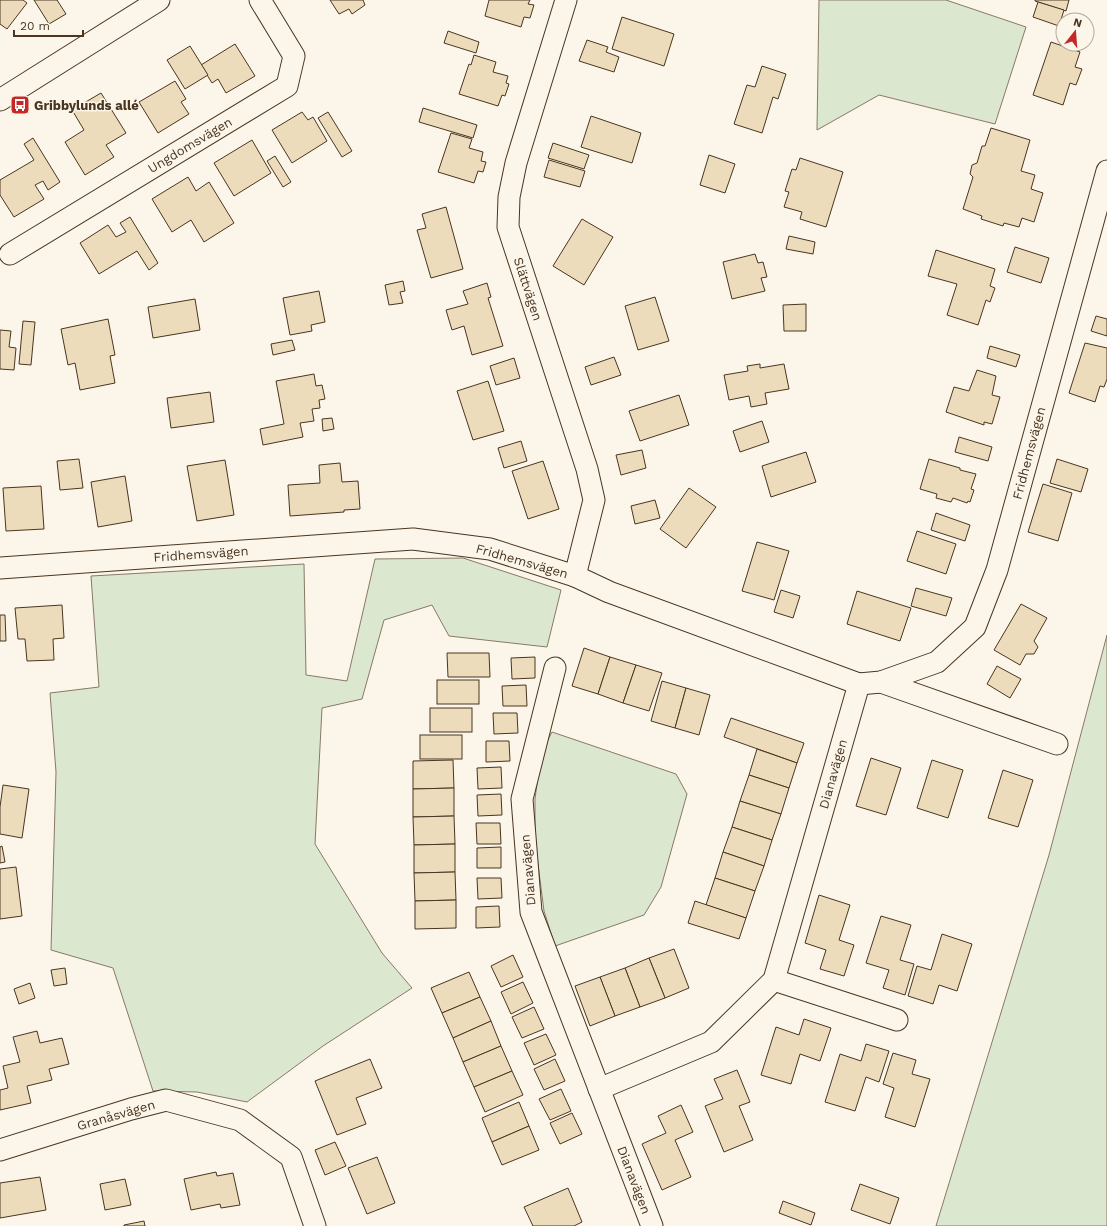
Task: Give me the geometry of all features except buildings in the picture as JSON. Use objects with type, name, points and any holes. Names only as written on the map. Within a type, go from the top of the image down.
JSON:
[{"type":"street","points":[[0,100],[159,0]]},
{"type":"street","name":"Ungdomsvägen","points":[[10,254],[287,86],[294,56],[260,0]]},
{"type":"street","name":"Slättvägen","points":[[566,0],[516,163],[509,196],[508,227],[587,469],[594,500],[575,576]]},
{"type":"street","name":"Fridhemsvägen","points":[[0,568],[413,539],[490,549],[575,576],[609,592],[859,684],[881,682],[937,662],[975,627],[997,570],[1107,171]]},
{"type":"street","name":"Dianavägen","points":[[555,668],[522,799],[531,912],[652,1226]]},
{"type":"street","name":"Fridhemsvägen","points":[[881,682],[1056,744]]},
{"type":"street","name":"Dianavägen","points":[[599,1088],[711,1042],[774,980],[859,684]]},
{"type":"street","points":[[774,980],[897,1020]]},
{"type":"street","name":"Granåsvägen","points":[[0,1150],[131,1109],[166,1100],[240,1120],[291,1157],[315,1226]]},
{"type":"green space","points":[[819,0],[946,0],[1026,27],[995,124],[879,95],[817,130]]},
{"type":"green space","points":[[463,558],[561,590],[547,647],[449,636],[432,605],[384,620],[362,699],[322,708],[315,844],[382,953],[412,988],[323,1046],[247,1102],[197,1092],[153,1091],[113,968],[51,950],[56,772],[50,693],[99,687],[91,576],[304,564],[306,675],[347,681],[375,559]]},
{"type":"green space","points":[[1107,635],[1107,1226],[936,1226],[1049,855]]},
{"type":"green space","points":[[552,732],[676,774],[687,794],[661,887],[644,915],[555,946],[544,911],[535,841],[535,799],[541,753]]},
{"type":"place","name":"Gribbylunds allé","points":[[20,105]]}]
